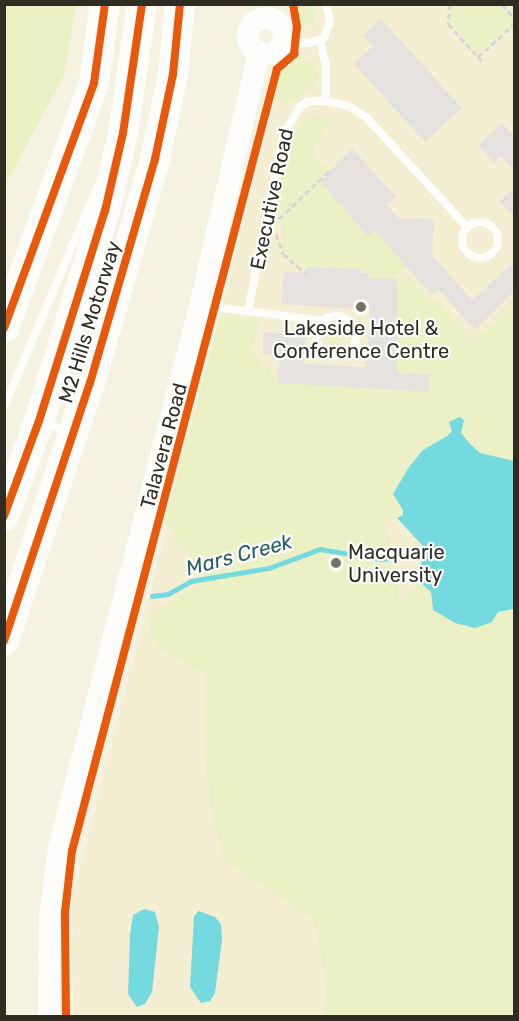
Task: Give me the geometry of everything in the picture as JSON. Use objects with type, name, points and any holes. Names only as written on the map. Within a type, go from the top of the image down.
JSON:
[{"type":"highway","points":[[4,328],[94,83],[105,4]]},
{"type":"highway","name":"M2 Hills Motorway","points":[[4,516],[39,421],[84,283],[123,133],[142,4]]},
{"type":"highway","name":"M2 Hills Motorway","points":[[4,642],[73,433],[155,159],[173,74],[180,4]]},
{"type":"street","points":[[270,11],[280,26],[282,42],[275,51],[259,52],[250,45],[248,34],[257,21],[270,11]]},
{"type":"street","name":"Talavera Road","points":[[49,1017],[50,918],[59,848],[200,306],[259,52]]},
{"type":"lane","points":[[326,4],[329,28],[320,41],[326,65],[326,101],[348,106],[366,117],[467,227]]},
{"type":"lane","points":[[282,42],[320,41]]},
{"type":"lane","name":"Executive Road","points":[[248,311],[283,135],[300,107],[308,101],[326,101]]},
{"type":"lane","points":[[4,407],[81,221],[123,133]]},
{"type":"lane","points":[[4,300],[50,204]]},
{"type":"lane","points":[[478,221],[494,228],[499,240],[495,251],[478,258],[466,252],[462,240],[467,227],[478,221]]},
{"type":"lane","points":[[200,306],[322,321],[334,315],[347,319],[356,338],[350,350],[339,356],[322,350],[316,333],[322,321]]},
{"type":"lane","points":[[39,421],[73,433]]},
{"type":"path","points":[[450,4],[448,24],[482,61]]},
{"type":"path","points":[[502,4],[514,18]]},
{"type":"path","points":[[478,57],[514,24]]},
{"type":"path","points":[[306,273],[280,249],[276,228],[283,213],[331,170]]},
{"type":"shaded area","name":"Macquarie University","points":[[299,5],[514,5],[514,1016],[74,1016],[72,903]]},
{"type":"green space","points":[[5,4],[76,5],[64,75],[5,186]]},
{"type":"green space","points":[[296,5],[318,5],[313,23],[300,27]]},
{"type":"green space","points":[[451,5],[499,5],[514,21],[478,54],[450,23]]},
{"type":"green space","points":[[469,25],[514,25],[514,31],[469,31]]},
{"type":"green space","points":[[298,54],[316,66],[319,77],[315,88],[285,104],[273,100],[280,70],[290,65]]},
{"type":"green space","points":[[314,114],[335,118],[312,147],[317,160],[330,168],[278,219],[272,216],[290,141],[300,123]]},
{"type":"green space","points":[[320,182],[368,235],[379,225],[383,240],[406,267],[390,279],[369,278],[369,273],[360,269],[307,267],[289,258],[281,245],[282,221],[294,204]]},
{"type":"green space","points":[[409,277],[431,303],[437,299],[473,341],[514,305],[514,461],[480,453],[461,433],[452,431],[418,457],[403,515],[383,522],[395,553],[399,604],[419,581],[431,592],[433,610],[467,628],[491,622],[497,612],[514,609],[514,1016],[323,1016],[328,992],[314,919],[224,860],[210,805],[204,730],[206,675],[157,647],[147,615],[207,580],[165,522],[220,316],[260,319],[249,353],[260,355],[261,366],[268,366],[269,375],[429,392],[430,374],[379,372],[381,352],[398,353],[397,287]]},
{"type":"green space","points":[[335,327],[341,330],[344,336],[341,342],[335,345],[329,342],[326,336],[329,330]]},
{"type":"water","points":[[460,417],[464,420],[461,433],[480,453],[514,461],[514,609],[498,612],[492,622],[475,628],[455,623],[433,610],[431,592],[419,581],[423,546],[397,518],[403,515],[403,510],[393,494],[409,467],[423,450],[447,436],[452,431],[449,422]]},
{"type":"water","points":[[144,909],[155,912],[159,927],[152,992],[145,1004],[137,1007],[128,994],[130,934],[133,915]]},
{"type":"water","points":[[199,911],[215,917],[221,924],[222,939],[215,993],[210,1001],[201,1003],[190,987],[194,916]]},
{"type":"building","points":[[381,19],[462,108],[425,142],[354,64],[373,46],[363,35]]},
{"type":"building","points":[[502,123],[514,136],[514,171],[501,156],[494,163],[478,145]]},
{"type":"building","points":[[352,148],[396,197],[387,205],[398,218],[434,219],[432,255],[472,300],[514,262],[514,291],[475,330],[438,289],[432,295],[374,230],[368,236],[320,182]]},
{"type":"building","points":[[514,188],[514,217],[500,201]]},
{"type":"building","points":[[307,267],[361,269],[361,273],[369,273],[369,278],[398,279],[397,373],[430,374],[429,392],[278,383],[279,355],[263,354],[263,332],[306,335],[304,364],[366,367],[370,310],[281,304],[284,272],[306,273]]},
{"type":"waterway","name":"Mars Creek","points":[[152,596],[168,594],[191,581],[269,568],[320,549],[380,559],[428,555]]},
{"type":"cycle path","points":[[4,328],[94,83],[105,4]]},
{"type":"cycle path","points":[[4,516],[39,421],[105,211],[123,133],[142,4]]},
{"type":"cycle path","points":[[4,641],[90,383],[155,159],[173,74],[180,4]]},
{"type":"cycle path","points":[[66,1016],[65,912],[72,851],[277,69],[294,54],[297,27],[293,4]]},
{"type":"place","name":"Lakeside Hotel & Conference Centre","points":[[361,307]]},
{"type":"place","name":"Macquarie University","points":[[336,563]]}]
